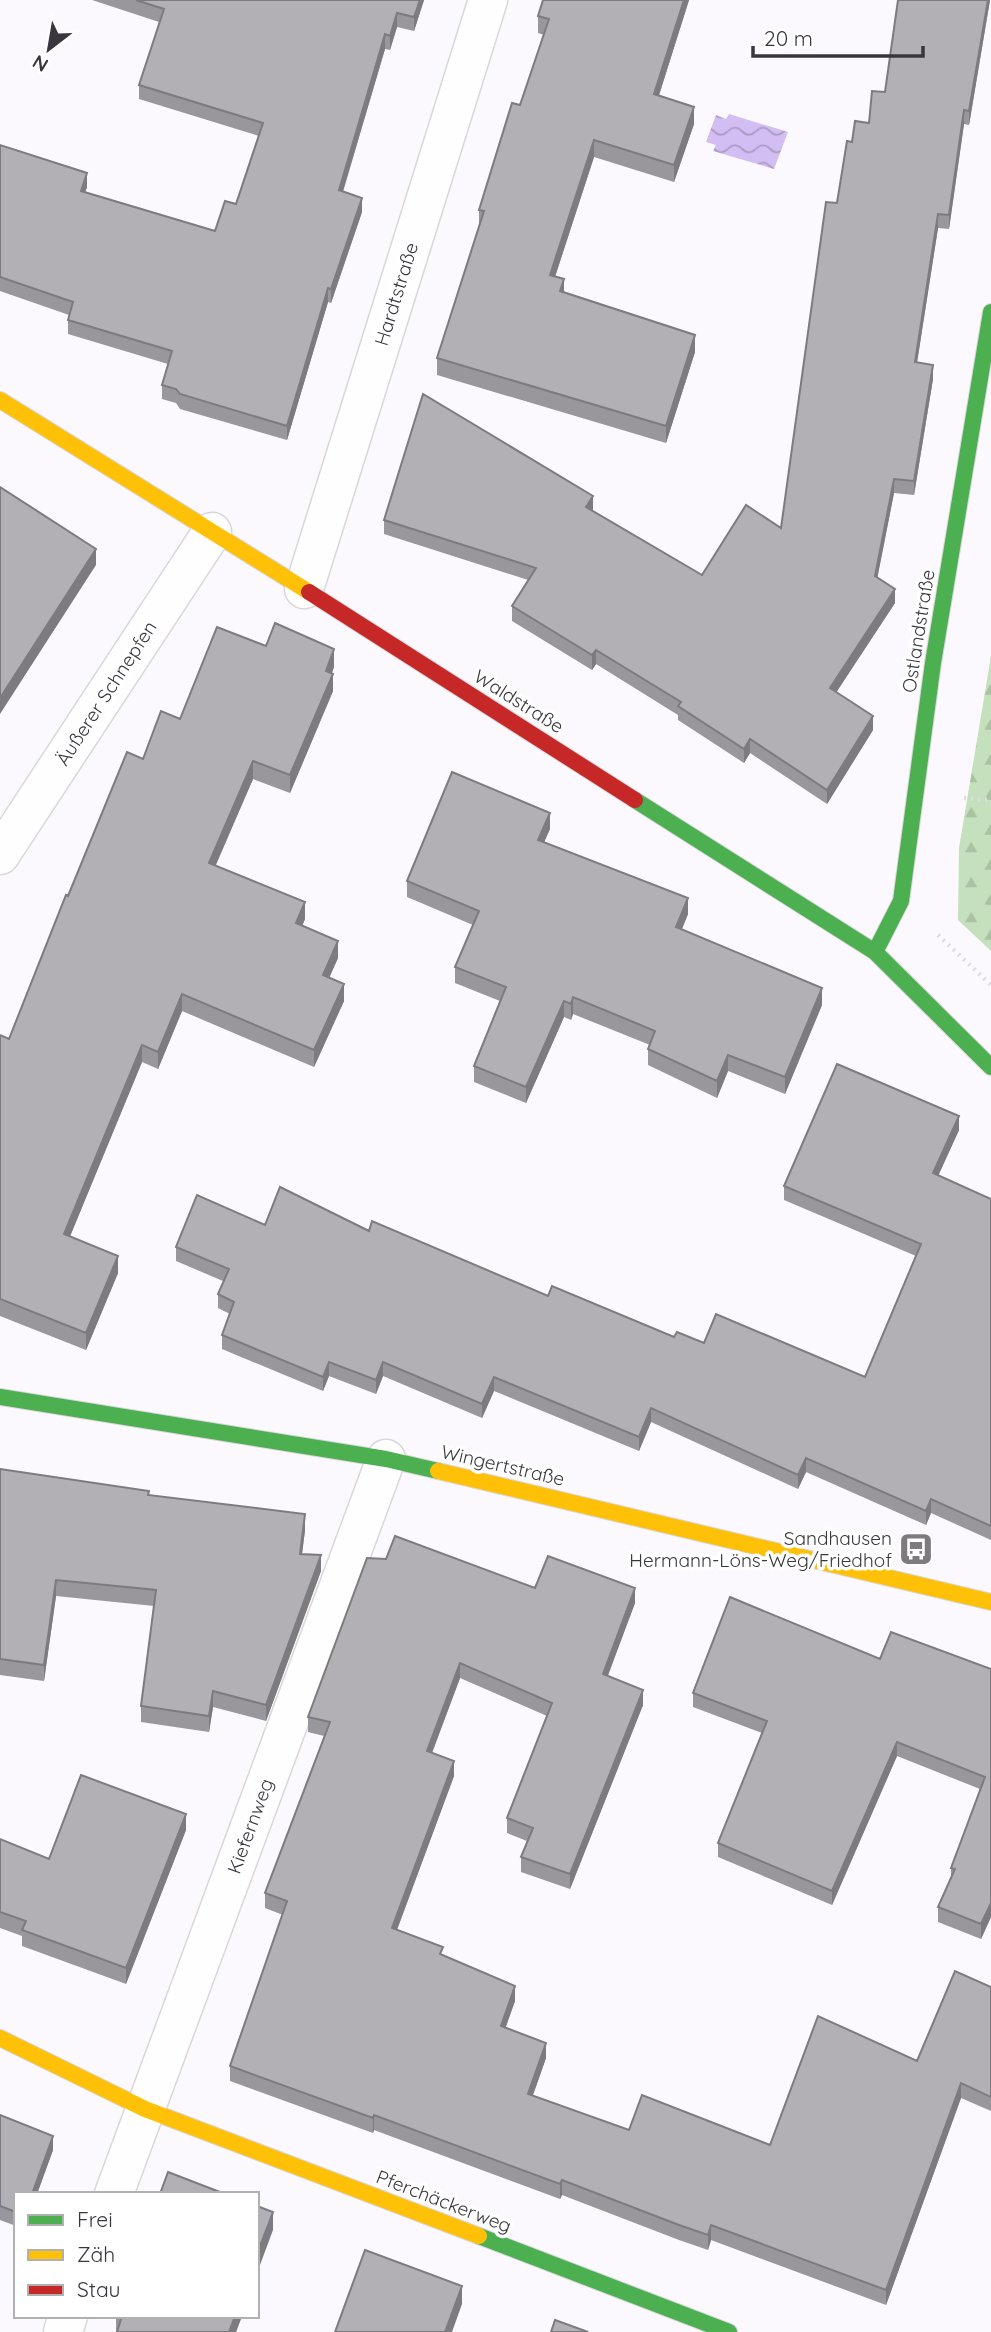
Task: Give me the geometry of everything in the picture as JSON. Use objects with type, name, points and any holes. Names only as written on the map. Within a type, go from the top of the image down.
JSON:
[{"type":"street","name":"Hardtstraße","points":[[304,589],[488,0]]},
{"type":"street","name":"Ostlandstraße","points":[[875,952],[901,901],[933,663],[991,312]]},
{"type":"street","name":"Waldstraße","points":[[0,400],[304,589],[875,952],[991,1068]]},
{"type":"street","name":"Äußerer Schnepfen","points":[[0,855],[212,531]]},
{"type":"street","name":"Wingertstraße","points":[[0,1397],[386,1459],[991,1602]]},
{"type":"street","name":"Kiefernweg","points":[[115,2192],[386,1459]]},
{"type":"street","name":"Pferchäckerweg","points":[[0,2038],[145,2109],[729,2332]]},
{"type":"path","points":[[901,901],[991,985]]},
{"type":"green space","points":[[991,656],[991,951],[958,920],[959,848]]},
{"type":"water","points":[[729,114],[788,132],[774,169],[713,151],[716,145],[706,142],[716,115],[726,119]]},
{"type":"building","points":[[136,0],[420,0],[414,17],[397,13],[390,36],[385,34],[339,190],[362,198],[331,289],[328,288],[287,426],[180,394],[176,389],[162,385],[172,351],[68,320],[73,302],[0,277],[0,145],[87,173],[81,191],[215,231],[225,201],[236,204],[263,123],[139,85],[164,9]]},
{"type":"building","points":[[543,0],[684,0],[654,94],[694,107],[674,165],[594,140],[550,275],[564,279],[560,291],[695,335],[666,426],[437,358],[484,211],[479,210],[512,103],[520,105],[549,19],[538,16]]},
{"type":"building","points":[[898,0],[988,0],[969,111],[964,110],[949,215],[938,214],[915,362],[933,365],[914,481],[894,479],[875,576],[895,589],[830,688],[873,716],[827,790],[750,739],[744,749],[678,706],[681,702],[596,650],[592,655],[512,606],[536,568],[384,520],[423,394],[593,496],[586,507],[702,575],[746,505],[781,528],[826,202],[837,203],[847,141],[852,142],[855,121],[869,123],[872,91],[885,92]]},
{"type":"building","points":[[0,487],[96,549],[0,698]]},
{"type":"building","points":[[275,623],[334,649],[326,671],[333,674],[290,775],[253,761],[209,863],[305,902],[296,923],[338,941],[323,975],[344,984],[314,1050],[182,994],[158,1052],[142,1045],[64,1234],[118,1256],[86,1333],[0,1299],[0,1035],[9,1039],[127,752],[143,759],[161,711],[180,719],[217,627],[266,646]]},
{"type":"building","points":[[452,772],[550,813],[538,840],[688,898],[676,927],[822,988],[785,1077],[728,1055],[717,1081],[648,1049],[655,1031],[573,997],[571,1004],[564,1001],[526,1087],[474,1066],[506,987],[455,967],[479,911],[407,881]]},
{"type":"building","points":[[837,1064],[959,1116],[933,1173],[991,1199],[991,1526],[931,1499],[926,1511],[806,1458],[798,1475],[651,1408],[639,1437],[494,1377],[482,1404],[383,1362],[376,1380],[329,1362],[323,1377],[222,1335],[234,1302],[218,1294],[229,1269],[176,1247],[197,1195],[265,1225],[280,1187],[369,1231],[372,1221],[548,1296],[552,1286],[674,1337],[677,1332],[704,1343],[716,1314],[865,1377],[921,1244],[784,1186]]},
{"type":"building","points":[[0,1469],[149,1491],[148,1495],[305,1514],[300,1554],[321,1555],[266,1705],[213,1691],[209,1716],[141,1706],[156,1590],[56,1580],[44,1665],[0,1659]]},
{"type":"building","points":[[395,1536],[535,1588],[548,1556],[635,1588],[603,1674],[643,1690],[570,1874],[521,1857],[533,1828],[507,1818],[552,1703],[460,1663],[427,1751],[454,1761],[392,1928],[443,1947],[440,1954],[515,1986],[501,2026],[546,2043],[528,2094],[629,2130],[642,2095],[770,2145],[818,2016],[917,2061],[955,1971],[991,1987],[991,2097],[961,2083],[886,2290],[711,2225],[708,2235],[562,2180],[560,2184],[374,2115],[373,2118],[230,2066],[287,1901],[265,1893],[330,1722],[308,1717],[367,1558],[386,1559]]},
{"type":"building","points":[[730,1597],[880,1659],[891,1632],[991,1669],[991,1903],[981,1924],[938,1907],[955,1869],[951,1868],[985,1777],[897,1742],[832,1891],[718,1843],[767,1721],[693,1693]]},
{"type":"building","points":[[81,1775],[186,1814],[126,1968],[22,1930],[26,1921],[0,1912],[0,1839],[49,1859]]},
{"type":"building","points":[[0,2115],[53,2136],[33,2192],[14,2192],[14,2211],[0,2206]]},
{"type":"building","points":[[168,2172],[220,2192],[161,2192]]},
{"type":"building","points":[[259,2207],[273,2212],[259,2249]]},
{"type":"building","points":[[365,2250],[462,2286],[445,2332],[335,2332]]},
{"type":"building","points":[[121,2318],[234,2318],[229,2332],[117,2332]]},
{"type":"building","points":[[555,2320],[588,2332],[551,2332]]},
{"type":"traffic: fast","points":[[875,952],[901,901],[933,663],[991,312]]},
{"type":"traffic: fast","points":[[635,800],[875,952],[991,1067]]},
{"type":"traffic: fast","points":[[0,1397],[386,1459],[438,1471]]},
{"type":"traffic: fast","points":[[479,2236],[729,2332]]},
{"type":"traffic: slow","points":[[0,400],[309,592]]},
{"type":"traffic: slow","points":[[438,1471],[991,1602]]},
{"type":"traffic: slow","points":[[0,2038],[145,2109],[479,2236]]},
{"type":"traffic: jam","points":[[309,592],[635,800]]},
{"type":"place","name":"Sandhausen Hermann-Löns-Weg/Friedhof","points":[[916,1549]]}]
